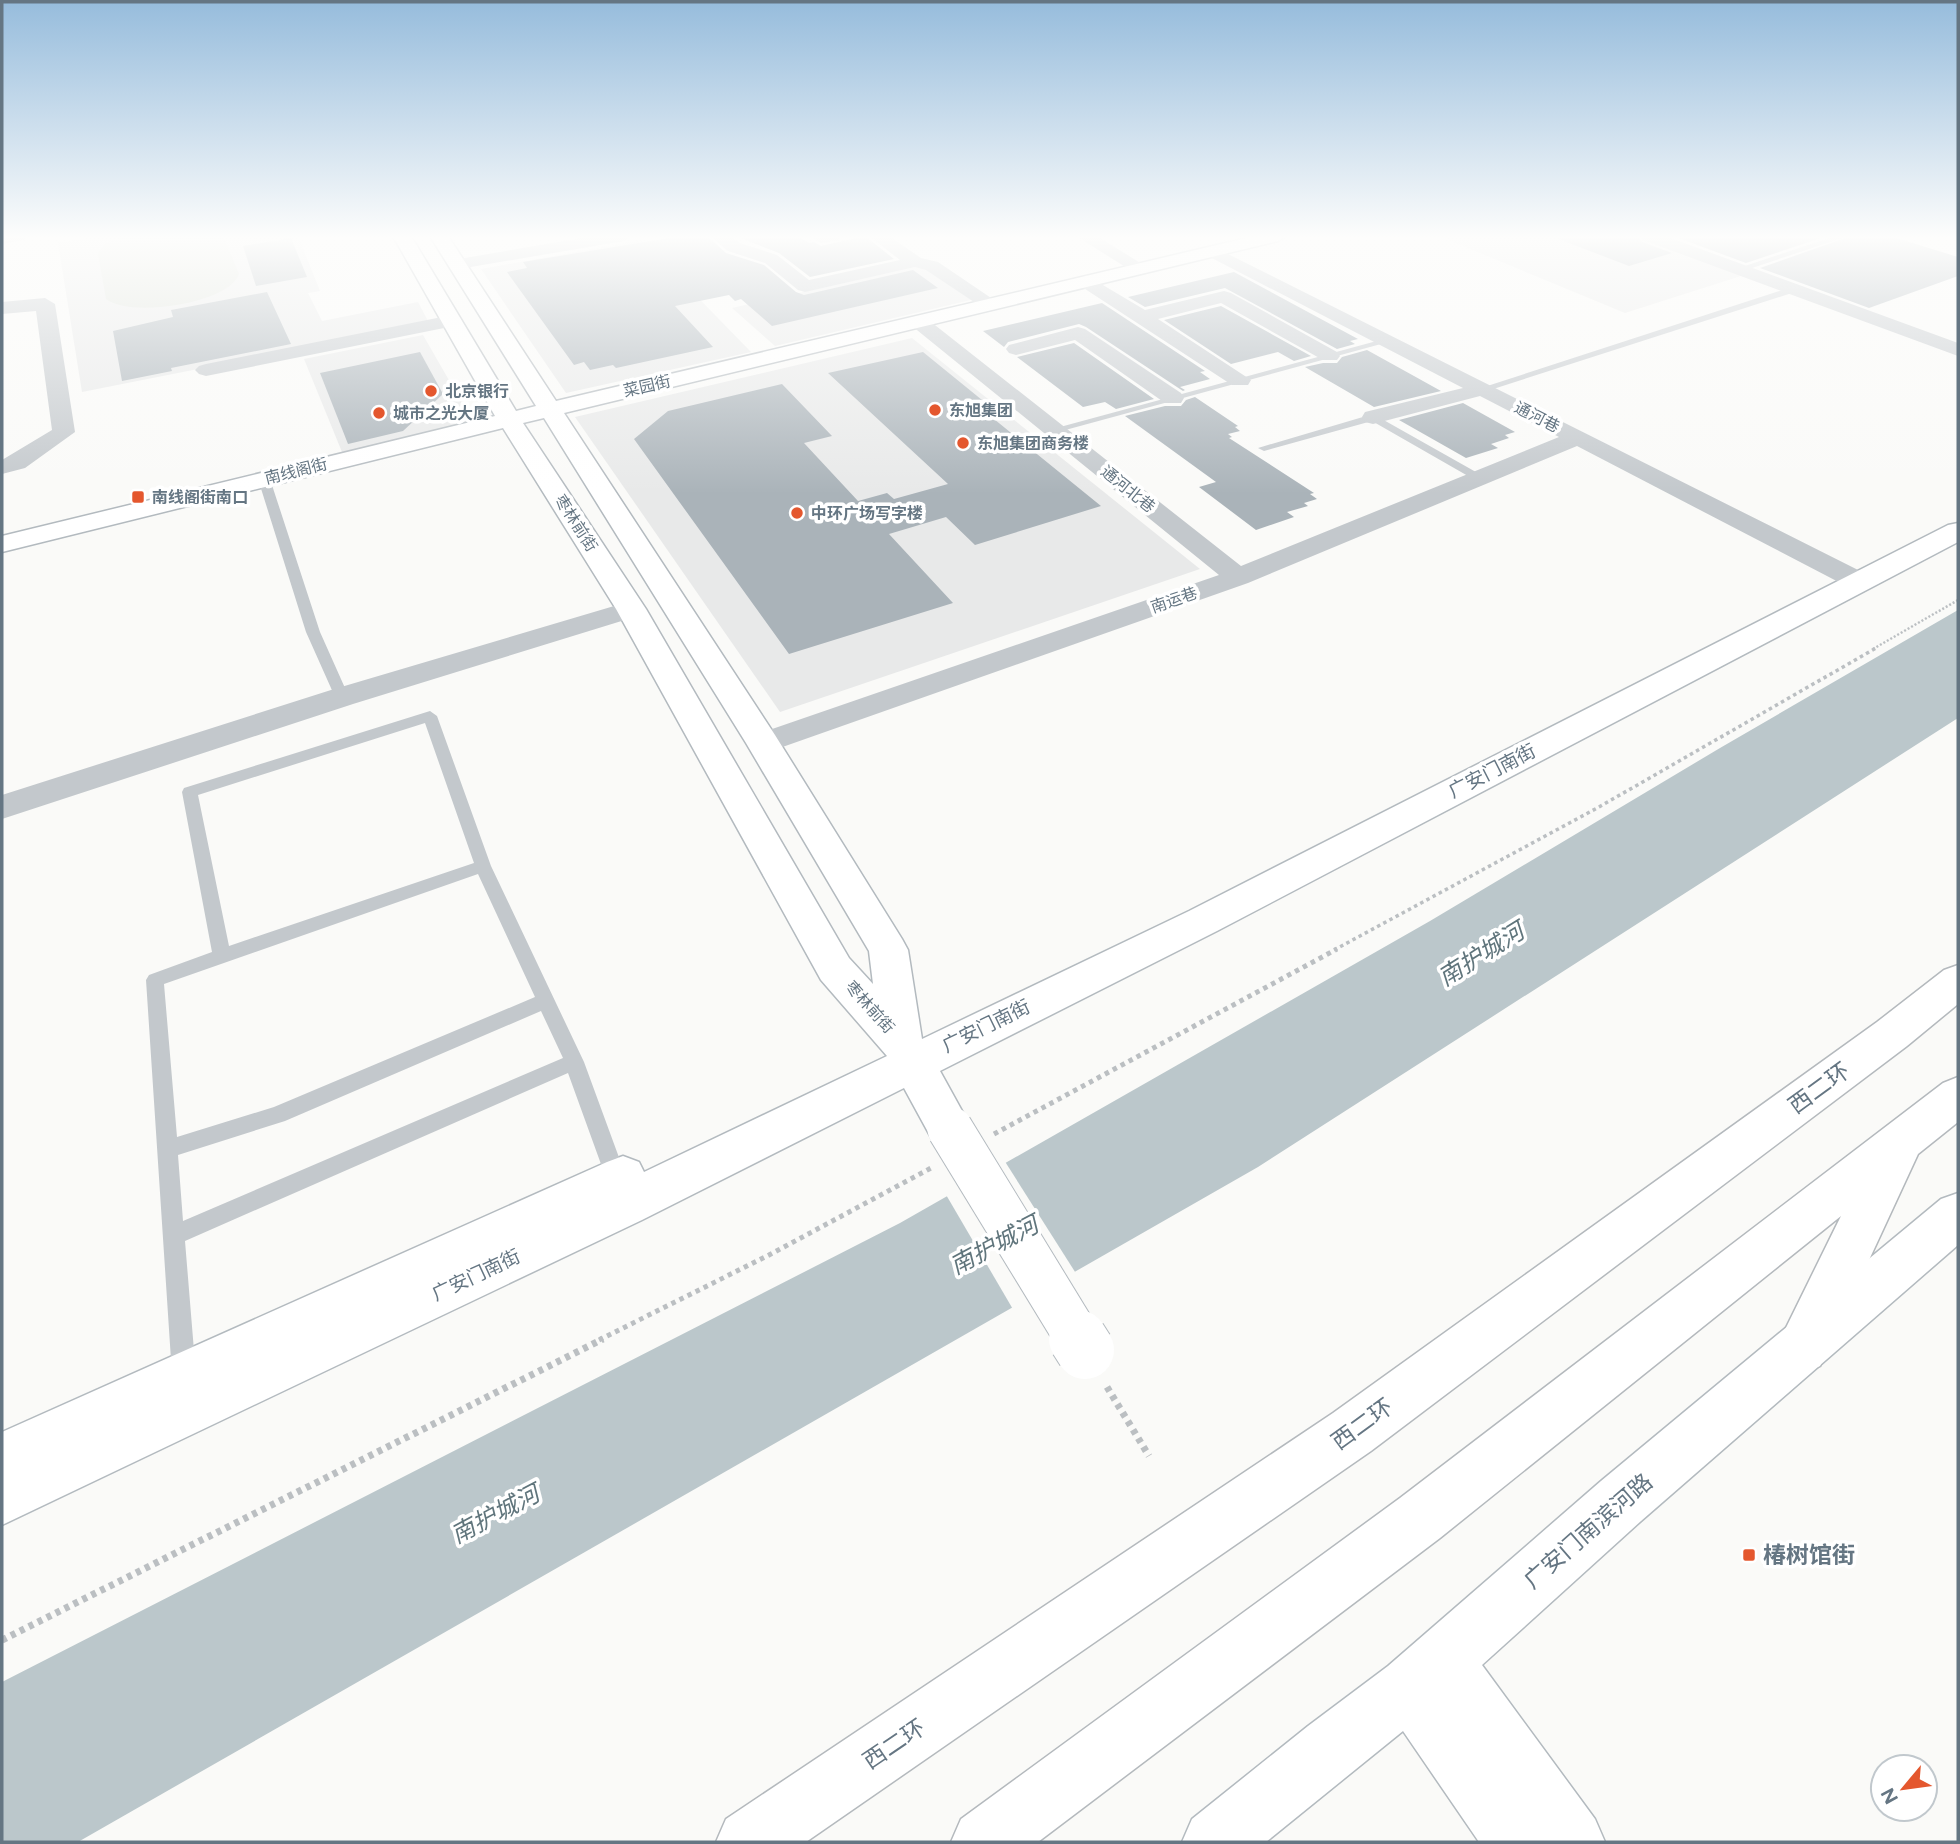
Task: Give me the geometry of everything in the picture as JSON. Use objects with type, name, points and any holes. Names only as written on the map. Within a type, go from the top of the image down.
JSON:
[{"type":"main road","name":"枣林前街","points":[[453,322],[509,419],[631,608],[835,969],[907,1053]]},
{"type":"main road","name":"枣林前街","points":[[494,322],[548,410],[763,743],[888,950],[907,1053]]},
{"type":"main road","name":"菜园街","points":[[509,419],[919,322]]},
{"type":"main road","name":"南线阁街","points":[[2,544],[509,419]]},
{"type":"main road","name":"广安门南街","points":[[2,1497],[186,1393],[620,1192],[907,1053],[1203,920],[1852,578],[1958,516]]},
{"type":"main road","name":"广安门南街","points":[[1852,578],[1958,531]]},
{"type":"main road","name":"西二环","points":[[749,1842],[1352,1432],[1881,1042],[1958,981]]},
{"type":"main road","points":[[907,1053],[950,1129],[1085,1350]]},
{"type":"main road","points":[[984,1842],[1420,1518],[1958,1096]]},
{"type":"main road","points":[[1802,1348],[1901,1141]]},
{"type":"main road","name":"广安门南滨河路","points":[[1215,1842],[1426,1674],[1621,1502],[1958,1215]]},
{"type":"main road","name":"广安门南街","points":[[2,1460],[186,1393]]},
{"type":"main road","points":[[1426,1674],[1518,1842]]},
{"type":"main road","points":[[1426,1674],[1572,1842]]},
{"type":"street","points":[[3,492],[7,486],[2,467],[17,463],[64,432],[48,322]]},
{"type":"street","points":[[206,370],[447,322]]},
{"type":"street","name":"通河北巷","points":[[919,322],[1238,577]]},
{"type":"street","points":[[1149,322],[1240,380]]},
{"type":"street","points":[[1269,322],[1330,356]]},
{"type":"street","name":"通河巷","points":[[1350,322],[1852,578]]},
{"type":"street","points":[[1885,322],[1958,349]]},
{"type":"street","points":[[1016,349],[1078,333],[1173,398]]},
{"type":"street","points":[[1373,416],[1483,389]]},
{"type":"street","name":"南运巷","points":[[763,743],[1238,577],[1577,438]]},
{"type":"street","points":[[2,807],[342,697],[631,608]]},
{"type":"lane","points":[[1483,389],[1692,322]]},
{"type":"lane","points":[[1054,430],[1387,341]]},
{"type":"lane","points":[[1264,448],[1373,416],[1479,478]]},
{"type":"lane","points":[[264,479],[313,632],[342,697]]},
{"type":"lane","points":[[222,956],[190,792],[430,716],[483,866],[574,1062],[620,1192]]},
{"type":"lane","points":[[186,1393],[155,980],[483,866]]},
{"type":"lane","points":[[168,1149],[278,1115],[547,1000]]},
{"type":"lane","points":[[173,1236],[574,1062]]},
{"type":"path","points":[[1085,1350],[1149,1456]]},
{"type":"shaded area","points":[[71,322],[429,323],[82,392]]},
{"type":"shaded area","points":[[517,322],[722,322],[751,352],[566,393]]},
{"type":"shaded area","points":[[748,322],[877,322],[775,346]]},
{"type":"shaded area","name":"城市之光大厦","points":[[423,335],[473,422],[342,452],[304,359]]},
{"type":"shaded area","points":[[912,338],[1200,569],[780,712],[575,417]]},
{"type":"water","name":"南护城河","points":[[1958,610],[1958,718],[1258,1167],[78,1842],[2,1842],[2,1682],[900,1223],[1430,921]]},
{"type":"pier","points":[[1004,1160],[1077,1275],[1014,1311],[945,1193]]},
{"type":"building","points":[[151,322],[281,322],[291,344],[171,368],[172,371],[122,381],[113,331]]},
{"type":"building","points":[[543,322],[690,322],[713,347],[616,368],[613,365],[590,370],[584,362],[574,365]]},
{"type":"building","points":[[767,322],[789,322],[772,326]]},
{"type":"building","points":[[1021,322],[1131,322],[1205,371],[1200,372],[1210,379],[1180,387],[1185,390],[1183,391],[1079,324],[1008,342],[1004,347],[983,331]]},
{"type":"building","points":[[1167,322],[1250,322],[1311,356],[1294,361],[1278,352],[1231,364]]},
{"type":"building","points":[[1288,322],[1327,322],[1358,339],[1350,341],[1355,344],[1337,349]]},
{"type":"building","points":[[1074,343],[1154,399],[1116,409],[1105,402],[1083,407],[1017,357]]},
{"type":"building","points":[[1367,350],[1441,391],[1374,407],[1305,367],[1337,363],[1342,357]]},
{"type":"building","name":"城市之光大厦","points":[[420,352],[443,394],[403,431],[348,444],[320,373]]},
{"type":"building","name":"中环广场写字楼","points":[[923,352],[982,400],[973,402],[1101,506],[975,545],[946,517],[889,534],[953,603],[789,654],[634,439],[668,411],[782,384],[832,436],[804,443],[858,501],[887,493],[894,499],[948,484],[828,373]]},
{"type":"building","points":[[1195,397],[1238,426],[1235,427],[1240,431],[1228,434],[1232,437],[1229,438],[1314,493],[1310,494],[1317,499],[1304,503],[1308,506],[1287,512],[1294,517],[1256,530],[1199,487],[1216,482],[1125,416],[1165,406],[1181,406],[1186,400]]},
{"type":"building","points":[[1463,403],[1515,432],[1505,435],[1509,438],[1491,444],[1498,448],[1466,458],[1399,420]]},
{"type":"place","name":"北京银行","points":[[431,391]]},
{"type":"place","name":"东旭集团","points":[[935,410]]},
{"type":"place","name":"城市之光大厦","points":[[379,413]]},
{"type":"place","name":"东旭集团商务楼","points":[[963,443]]},
{"type":"place","name":"南线阁街南口","points":[[138,497]]},
{"type":"place","name":"中环广场写字楼","points":[[797,513]]},
{"type":"place","name":"椿树馆街","points":[[1749,1555]]}]
